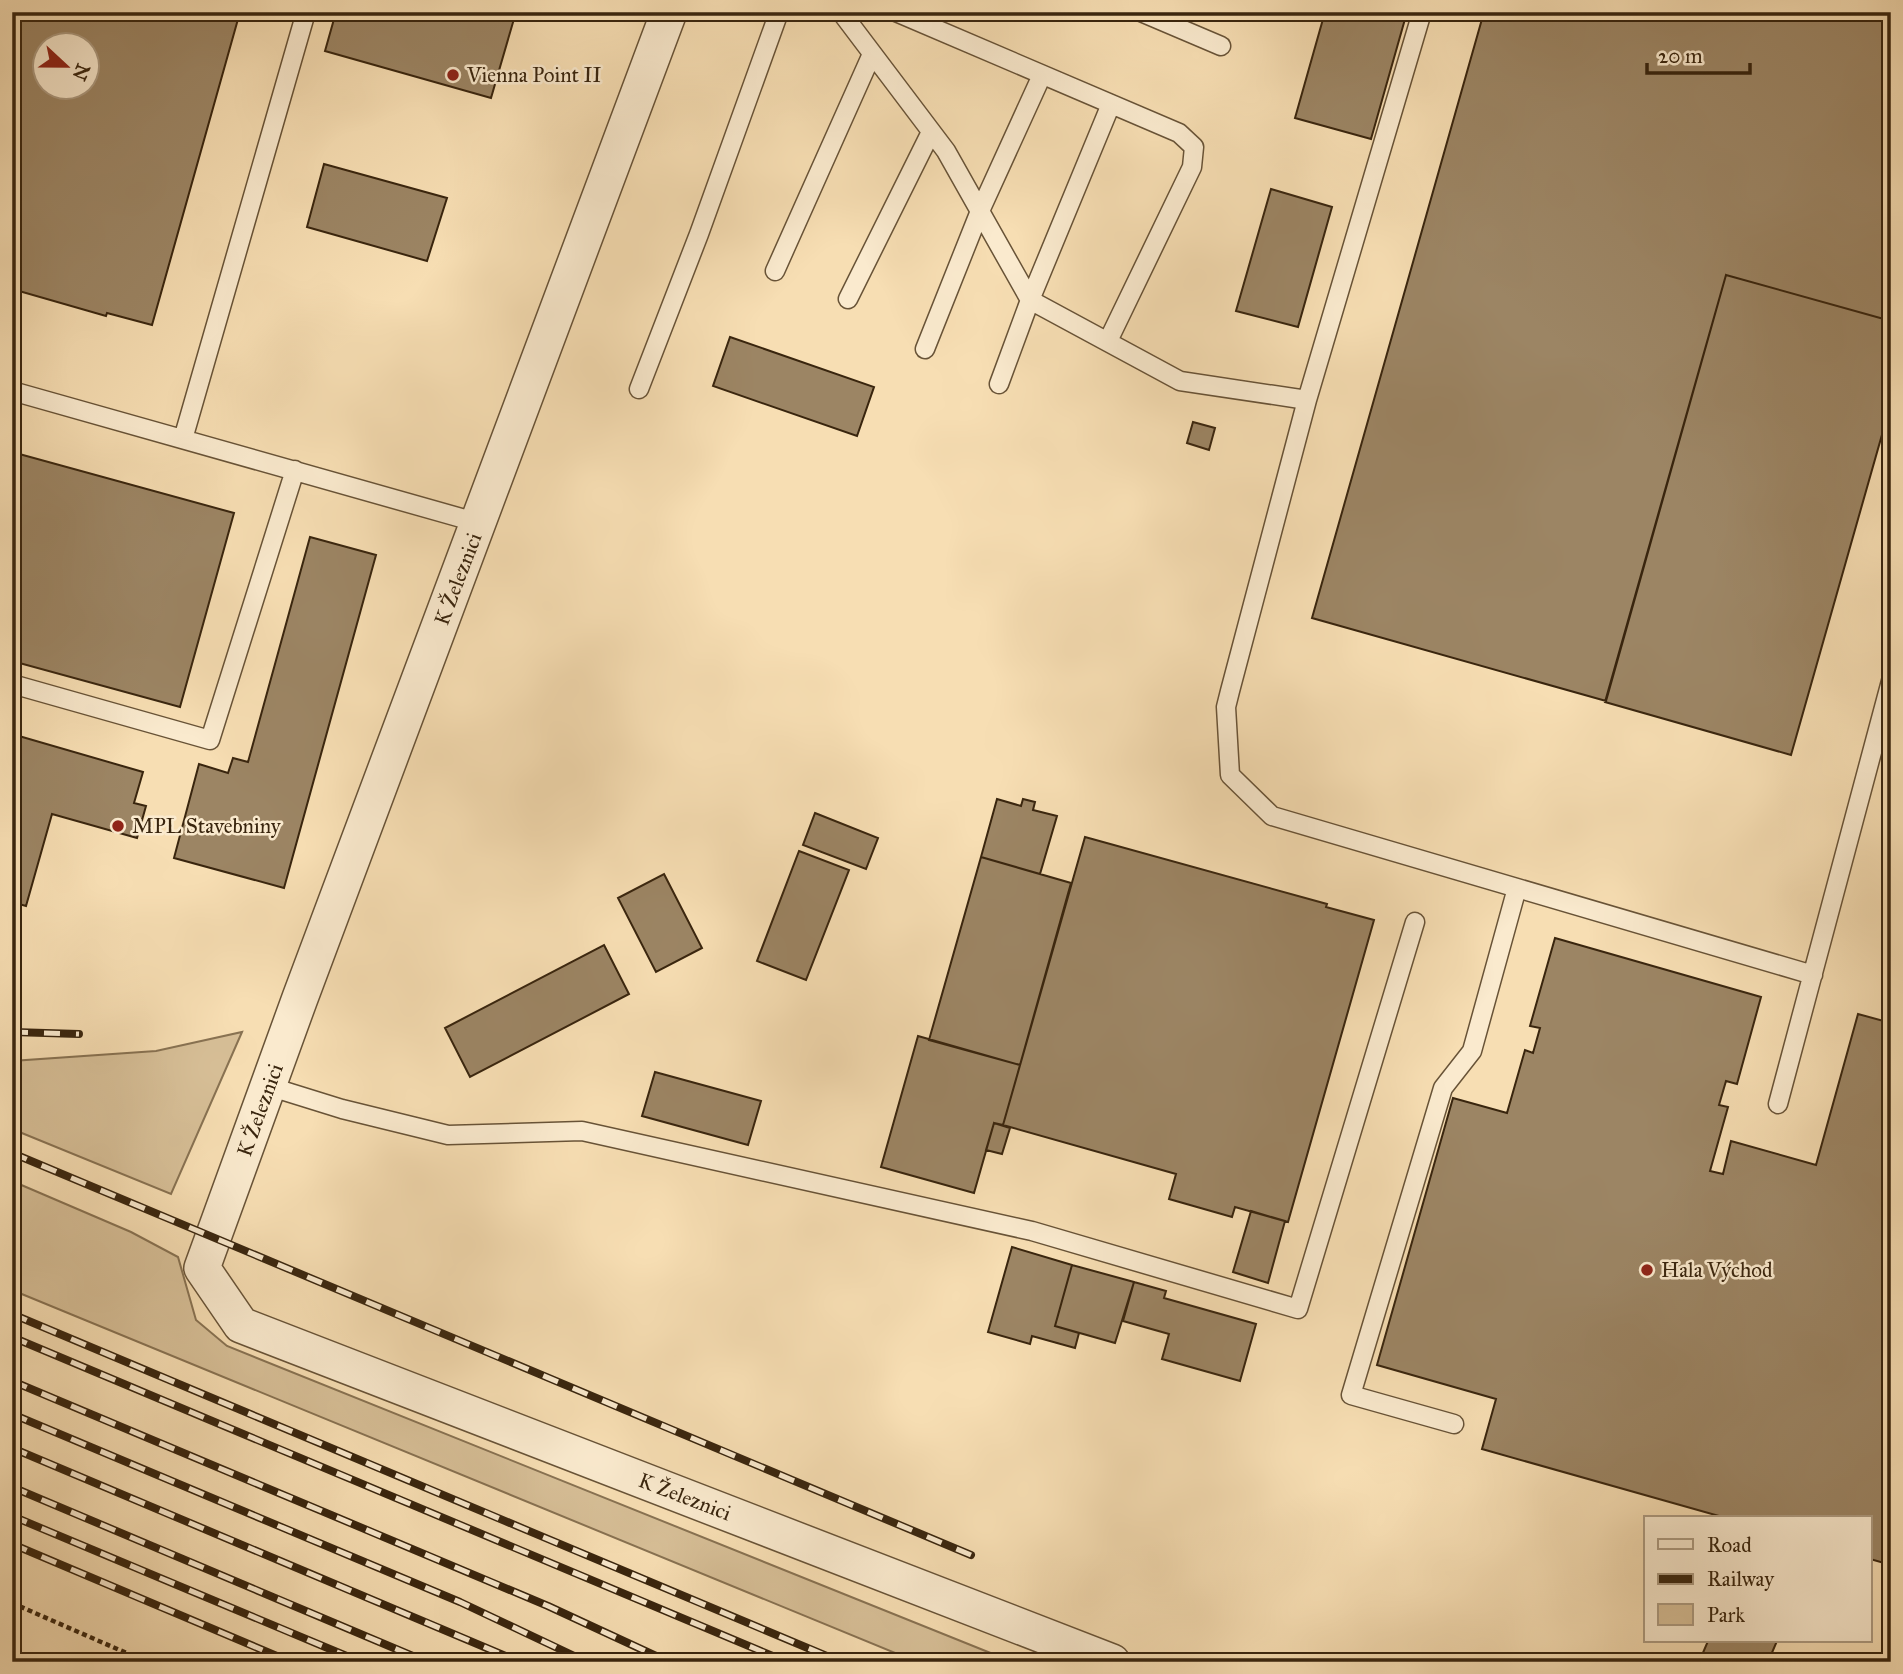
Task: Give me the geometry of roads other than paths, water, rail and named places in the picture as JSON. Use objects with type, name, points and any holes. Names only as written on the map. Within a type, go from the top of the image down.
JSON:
[{"type":"street","name":"K Železnici","points":[[669,12],[202,1268],[241,1325],[1112,1662]]},
{"type":"lane","points":[[183,439],[306,12]]},
{"type":"lane","points":[[639,389],[699,234],[779,12]]},
{"type":"lane","points":[[841,12],[946,151],[1030,300],[1180,381],[1307,400]]},
{"type":"lane","points":[[896,12],[1179,133],[1194,147],[1192,167],[1108,341]]},
{"type":"lane","points":[[1141,12],[1221,47]]},
{"type":"lane","points":[[1422,12],[1307,400],[1226,707],[1230,775],[1272,816],[1813,975]]},
{"type":"lane","points":[[775,271],[872,54]]},
{"type":"lane","points":[[925,349],[980,211],[1042,75]]},
{"type":"lane","points":[[999,384],[1030,300],[1111,104]]},
{"type":"lane","points":[[848,299],[931,132]]},
{"type":"lane","points":[[12,391],[479,523]]},
{"type":"lane","points":[[12,684],[210,740],[295,470]]},
{"type":"lane","points":[[1778,1104],[1891,681]]},
{"type":"lane","points":[[1454,1424],[1351,1395],[1443,1088],[1472,1051],[1517,888]]},
{"type":"lane","points":[[268,1086],[342,1109],[448,1135],[582,1131],[1032,1231],[1298,1309],[1415,922]]},
{"type":"railway","points":[[12,1032],[79,1034]]},
{"type":"railway","points":[[12,1153],[971,1555]]},
{"type":"railway","points":[[12,1314],[841,1662]]},
{"type":"railway","points":[[12,1337],[787,1662]]},
{"type":"railway","points":[[12,1381],[548,1606],[669,1662]]},
{"type":"railway","points":[[12,1414],[460,1602],[587,1662]]},
{"type":"railway","points":[[12,1448],[520,1662]]},
{"type":"railway","points":[[12,1487],[427,1662]]},
{"type":"railway","points":[[12,1516],[361,1662]]},
{"type":"railway","points":[[12,1544],[291,1662]]},
{"type":"place","name":"Vienna Point II","points":[[453,75]]},
{"type":"place","name":"MPL Stavebniny","points":[[118,826]]},
{"type":"place","name":"Hala Východ","points":[[1647,1270]]}]
